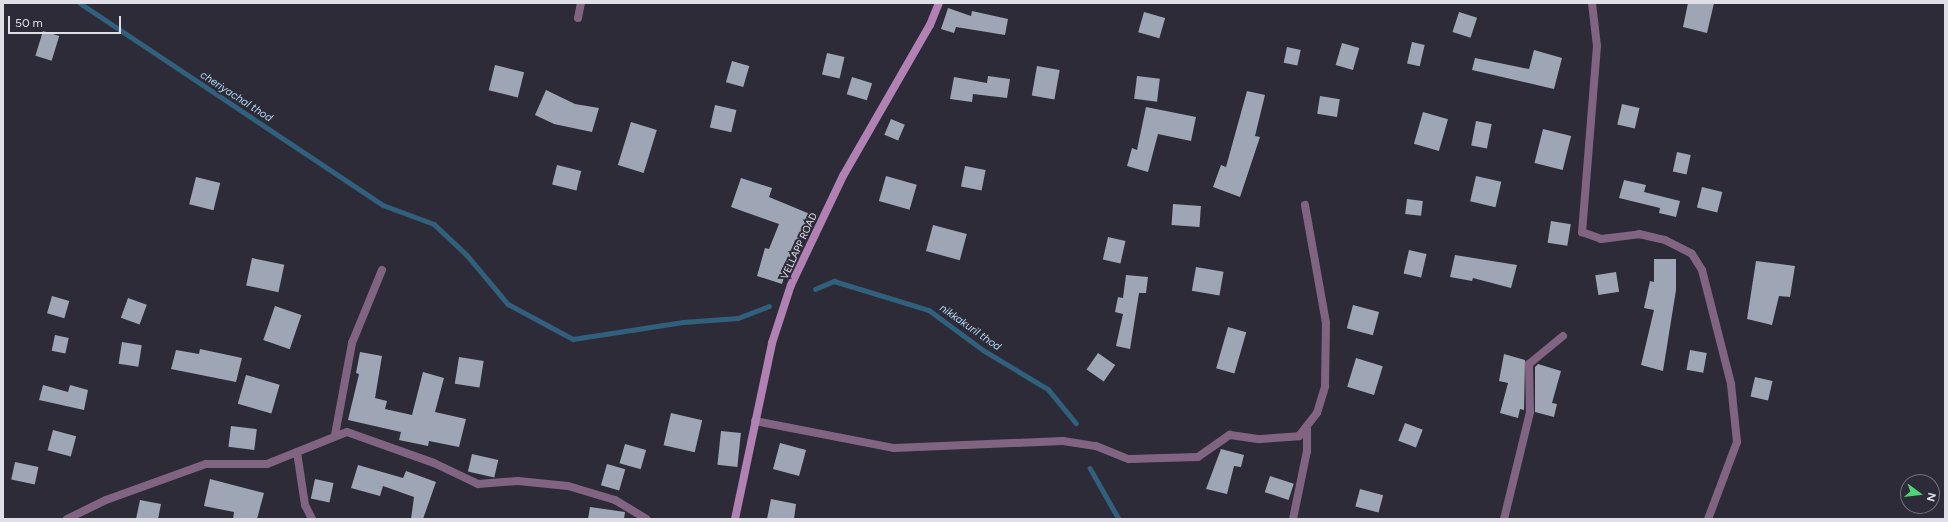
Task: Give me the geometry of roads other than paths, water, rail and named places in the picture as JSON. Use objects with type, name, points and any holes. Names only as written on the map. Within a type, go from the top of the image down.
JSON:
[{"type":"main road","name":"VELLAPP ROAD","points":[[735,519],[772,343],[791,285],[843,176],[930,25],[939,3]]},
{"type":"street","points":[[578,18],[581,3]]},
{"type":"street","points":[[1592,3],[1597,46],[1582,232],[1601,239],[1639,234],[1665,240],[1692,254],[1702,270],[1731,384],[1737,442],[1708,519]]},
{"type":"street","points":[[755,421],[894,448],[1063,441],[1096,446],[1129,458],[1185,459],[1198,457],[1230,435],[1284,438],[1299,436],[1307,428],[1317,413],[1325,386],[1326,323],[1305,205]]},
{"type":"street","points":[[336,435],[352,343],[382,270]]},
{"type":"street","points":[[1504,519],[1530,412],[1529,364],[1563,336]]},
{"type":"street","points":[[1293,519],[1307,451],[1307,428]]},
{"type":"street","points":[[67,519],[113,498],[206,464],[267,464],[346,432],[372,440],[478,484],[544,482],[598,494],[647,519]]},
{"type":"street","points":[[297,452],[305,505],[312,519]]},
{"type":"waterway","name":"cheriyachal thod","points":[[80,3],[383,205],[434,224],[467,255],[508,304],[573,339],[683,322],[738,318],[769,306]]},
{"type":"waterway","name":"nikkakuril thod","points":[[815,289],[834,281],[929,310],[983,350],[1048,389],[1076,423]]},
{"type":"waterway","name":"nikkakuril thod","points":[[1090,468],[1119,519]]}]
